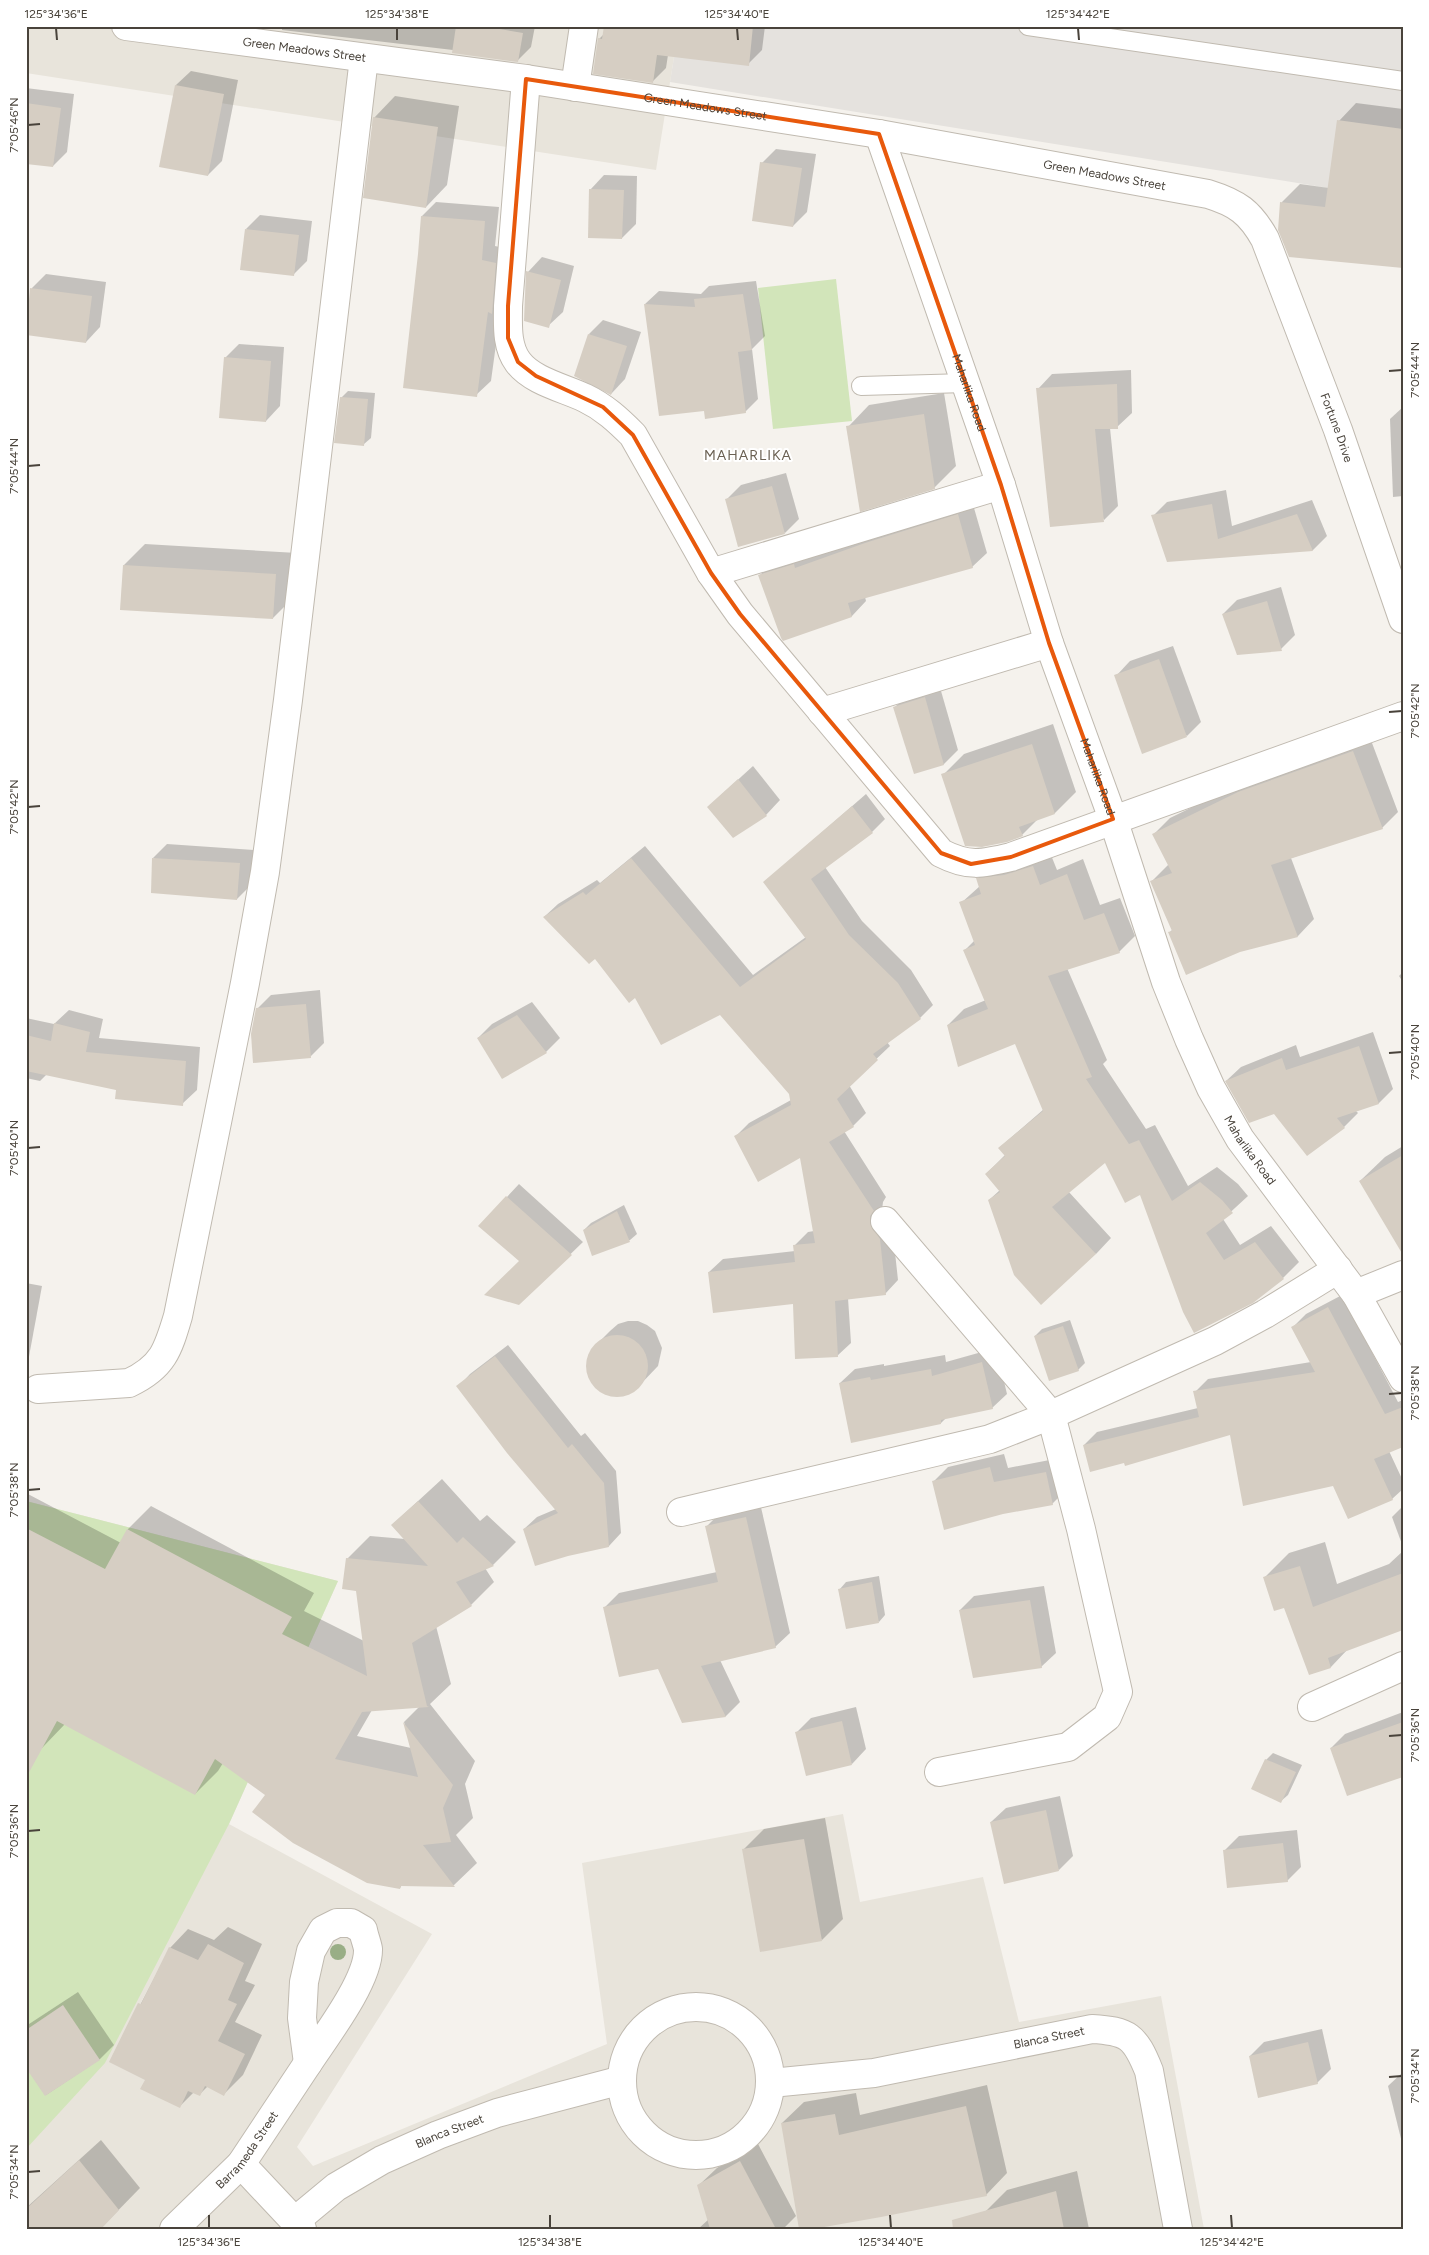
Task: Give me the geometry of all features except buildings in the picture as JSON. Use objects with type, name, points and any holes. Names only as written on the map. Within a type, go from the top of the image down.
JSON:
[{"type":"street","name":"Green Meadows Street","points":[[126,26],[526,79],[879,134],[1208,194],[1225,199],[1241,208],[1255,220],[1265,239]]},
{"type":"street","points":[[575,87],[584,26]]},
{"type":"street","points":[[38,1389],[119,1384],[128,1383],[139,1378],[150,1371],[168,1349],[178,1316],[244,993],[265,872],[290,680],[364,58]]},
{"type":"street","points":[[526,79],[508,306],[508,338],[518,362],[536,376],[603,408],[617,418],[633,436],[711,573],[740,614],[941,853],[957,861],[971,864],[1011,858],[1113,819],[1403,716]]},
{"type":"street","name":"Maharlika Road","points":[[879,134],[1001,485],[1049,644],[1113,819],[1166,982],[1210,1088],[1240,1139],[1356,1294],[1403,1378]]},
{"type":"street","name":"Fortune Drive","points":[[1265,239],[1338,430],[1403,619]]},
{"type":"street","points":[[711,573],[1001,485]]},
{"type":"street","points":[[822,712],[1049,644]]},
{"type":"street","points":[[885,1221],[1050,1415],[1081,1530],[1118,1692],[1107,1717],[1068,1747],[939,1772]]},
{"type":"street","points":[[681,1512],[990,1439],[1050,1415],[1215,1341],[1265,1314],[1338,1269]]},
{"type":"street","points":[[1356,1294],[1403,1275]]},
{"type":"street","points":[[1312,1707],[1403,1666]]},
{"type":"street","points":[[685,2007],[711,2008],[736,2017],[755,2034],[768,2058],[772,2083],[768,2106],[756,2126],[740,2143],[718,2153],[695,2156],[671,2152],[651,2141],[634,2124],[624,2103],[622,2080],[626,2054],[640,2032],[661,2016],[685,2007]]},
{"type":"street","name":"Blanca Street","points":[[772,2083],[874,2073],[1092,2029],[1112,2030],[1130,2036],[1142,2054],[1149,2071],[1178,2229]]},
{"type":"street","name":"Barrameda Street","points":[[174,2229],[242,2164],[308,2063]]},
{"type":"street","name":"Blanca Street","points":[[242,2164],[298,2225],[336,2187],[382,2160],[438,2135],[498,2113],[622,2080]]},
{"type":"lane","points":[[1028,26],[1403,81]]},
{"type":"lane","points":[[861,386],[966,383]]},
{"type":"highlighted area","points":[[526,79],[879,134],[1001,485],[1049,643],[1113,819],[1011,857],[971,864],[941,853],[925,837],[740,614],[711,573],[633,435],[603,407],[536,376],[518,362],[508,338],[508,306]]},
{"type":"shaded area","points":[[26,26],[679,26],[656,170],[26,73]]},
{"type":"shaded area","points":[[679,26],[1403,26],[1403,200],[670,82]]},
{"type":"shaded area","points":[[26,1501],[338,1581],[229,1824],[432,1934],[297,2147],[313,2166],[607,2044],[582,1863],[843,1814],[860,1902],[983,1877],[1019,2022],[1161,1996],[1204,2229],[26,2229]]},
{"type":"green space","points":[[836,279],[852,421],[773,429],[758,288]]},
{"type":"green space","points":[[26,1501],[338,1581],[229,1824],[105,2063],[26,2149]]},
{"type":"district","name":"MAHARLIKA","points":[[748,455]]}]
